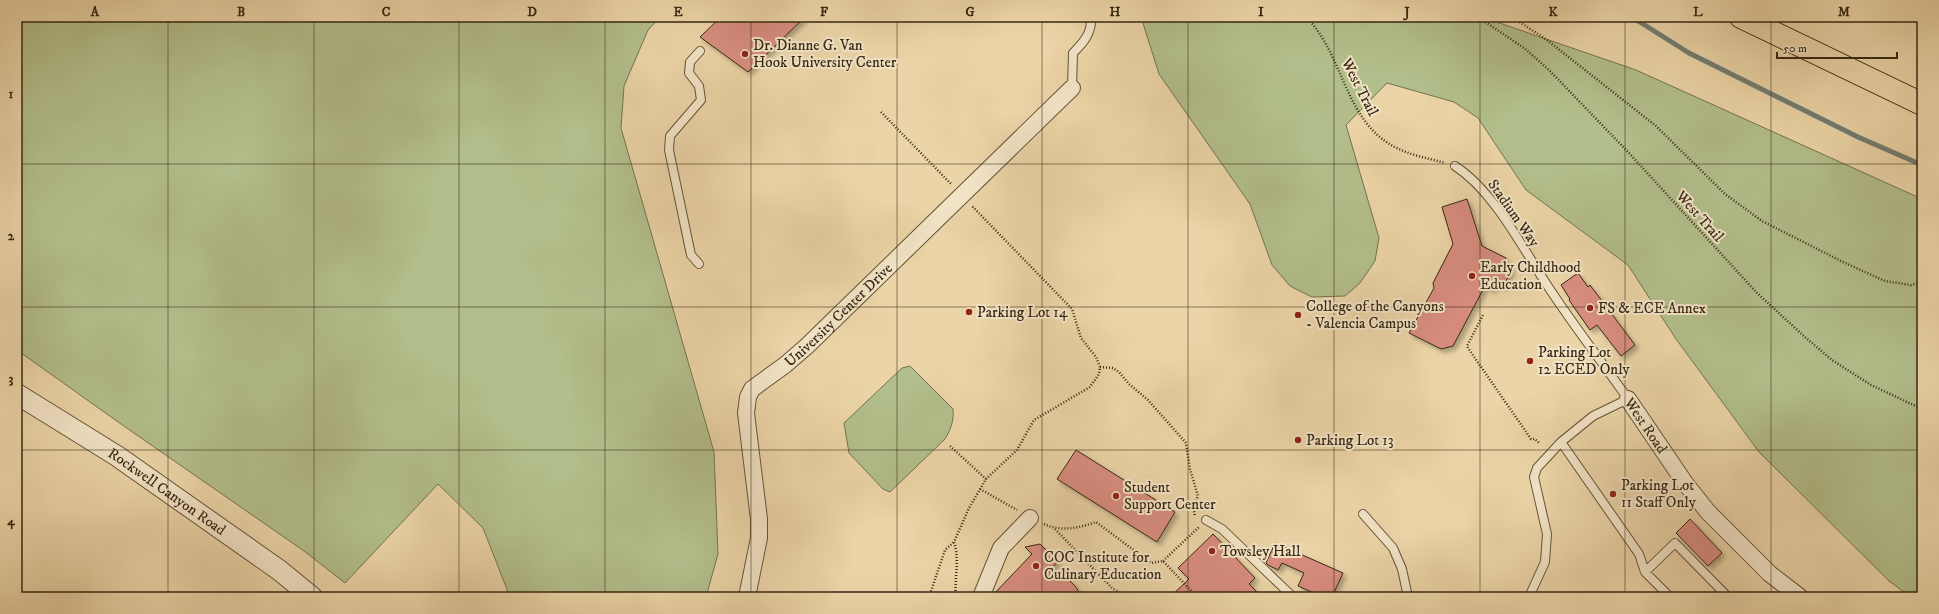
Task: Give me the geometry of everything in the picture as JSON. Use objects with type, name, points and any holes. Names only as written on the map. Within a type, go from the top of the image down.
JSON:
[{"type":"highway","points":[[1741,17],[1922,104]]},
{"type":"street","name":"University Center Drive","points":[[747,597],[759,538],[759,519],[746,413],[748,397],[752,390],[807,346],[1072,88]]},
{"type":"street","name":"Rockwell Canyon Road","points":[[17,394],[117,456],[279,570],[312,597]]},
{"type":"street","name":"West Road","points":[[1628,399],[1685,483],[1708,512],[1742,548],[1791,595]]},
{"type":"street","points":[[981,597],[1001,548],[1030,518]]},
{"type":"lane","points":[[1072,88],[1073,54],[1084,42],[1091,29],[1091,17]]},
{"type":"lane","points":[[699,264],[691,256],[669,150],[670,136],[701,100],[699,86],[689,73],[690,62],[700,50]]},
{"type":"lane","name":"Stadium Way","points":[[1455,166],[1470,175],[1494,205],[1550,289],[1628,399]]},
{"type":"lane","name":"West Road","points":[[1529,597],[1545,562],[1547,534],[1534,477],[1537,468],[1561,442],[1593,416],[1628,399]]},
{"type":"lane","points":[[1561,442],[1639,554],[1646,572],[1670,597]]},
{"type":"lane","points":[[1363,514],[1393,548],[1402,569],[1408,597]]},
{"type":"lane","points":[[1206,520],[1222,529],[1293,597]]},
{"type":"lane","points":[[1646,572],[1675,543],[1728,597]]},
{"type":"path","name":"West Trail","points":[[1306,17],[1317,28],[1369,127],[1388,144],[1408,152],[1455,166]]},
{"type":"path","name":"West Trail","points":[[1478,17],[1524,48],[1549,70],[1629,153],[1756,292],[1806,338],[1832,360],[1871,385],[1922,409]]},
{"type":"path","points":[[1512,17],[1547,40],[1656,126],[1725,194],[1762,221],[1843,262],[1885,281],[1911,285],[1922,282]]},
{"type":"path","points":[[881,112],[1072,309],[1081,338],[1096,357],[1100,367],[1100,374],[1090,387],[1034,420],[1016,450],[986,480],[980,489],[954,542],[945,550],[929,597]]},
{"type":"path","points":[[1483,315],[1468,348],[1531,439],[1535,439],[1540,444]]},
{"type":"path","points":[[1055,529],[1082,527],[1096,522],[1152,563],[1163,561],[1206,520],[1195,516],[1192,506],[1198,496],[1190,469],[1186,443],[1148,400],[1129,384],[1119,372],[1113,368],[1100,367]]},
{"type":"path","points":[[950,446],[986,480]]},
{"type":"path","points":[[980,489],[1001,501]]},
{"type":"path","points":[[1030,518],[1055,529],[1112,588],[1126,597]]},
{"type":"path","points":[[954,542],[957,552],[955,587],[956,597]]},
{"type":"path","points":[[1163,561],[1198,597]]},
{"type":"green space","points":[[17,17],[660,17],[648,30],[624,86],[621,128],[714,452],[718,554],[706,597],[510,597],[483,528],[438,484],[345,583],[304,551],[17,350]]},
{"type":"green space","points":[[1141,17],[1482,17],[1636,70],[1922,199],[1922,597],[1911,597],[1889,581],[1759,452],[1676,339],[1628,265],[1526,190],[1478,118],[1454,102],[1387,83],[1346,125],[1379,238],[1375,261],[1360,283],[1345,296],[1312,297],[1290,286],[1272,265],[1250,204],[1159,74]]},
{"type":"green space","points":[[910,366],[953,409],[952,421],[945,439],[890,492],[883,489],[849,453],[844,423],[902,368]]},
{"type":"building","name":"Dr. Dianne G. Van Hook University Center","points":[[721,17],[805,17],[748,72],[700,37]]},
{"type":"building","name":"Early Childhood Education","points":[[1467,199],[1482,246],[1506,258],[1503,264],[1512,269],[1503,287],[1495,283],[1492,290],[1485,286],[1453,346],[1441,349],[1409,333],[1434,288],[1433,283],[1453,244],[1442,207]]},
{"type":"building","points":[[1578,273],[1588,287],[1590,285],[1635,345],[1621,356],[1597,325],[1590,330],[1569,300],[1570,299],[1561,285]]},
{"type":"building","name":"Student Support Center","points":[[1076,450],[1175,512],[1157,542],[1057,479]]},
{"type":"building","points":[[1690,519],[1722,553],[1708,566],[1676,533]]},
{"type":"building","name":"Towsley Hall","points":[[1213,534],[1255,578],[1249,584],[1262,597],[1170,597],[1189,579],[1178,568]]},
{"type":"building","points":[[1275,543],[1343,573],[1332,597],[1323,597],[1298,586],[1304,573],[1282,563],[1278,570],[1268,565],[1266,563]]},
{"type":"building","name":"COC Institute for Culinary Education","points":[[1040,544],[1058,562],[1048,571],[1068,579],[1076,587],[1081,597],[991,597],[1032,554],[1025,547]]},
{"type":"waterway","points":[[1632,17],[1689,53],[1858,137],[1922,165]]},
{"type":"place","name":"Dr. Dianne G. Van Hook University Center","points":[[745,54]]},
{"type":"place","name":"Early Childhood Education","points":[[1472,276]]},
{"type":"place","name":"FS & ECE Annex","points":[[1590,308]]},
{"type":"place","name":"Parking Lot 14","points":[[969,312]]},
{"type":"place","name":"College of the Canyons - Valencia Campus","points":[[1298,315]]},
{"type":"place","name":"Parking Lot 12 ECED Only","points":[[1530,361]]},
{"type":"place","name":"Parking Lot 13","points":[[1298,440]]},
{"type":"place","name":"Parking Lot 11 Staff Only","points":[[1613,494]]},
{"type":"place","name":"Student Support Center","points":[[1116,496]]},
{"type":"place","name":"Towsley Hall","points":[[1212,551]]},
{"type":"place","name":"COC Institute for Culinary Education","points":[[1036,566]]}]
